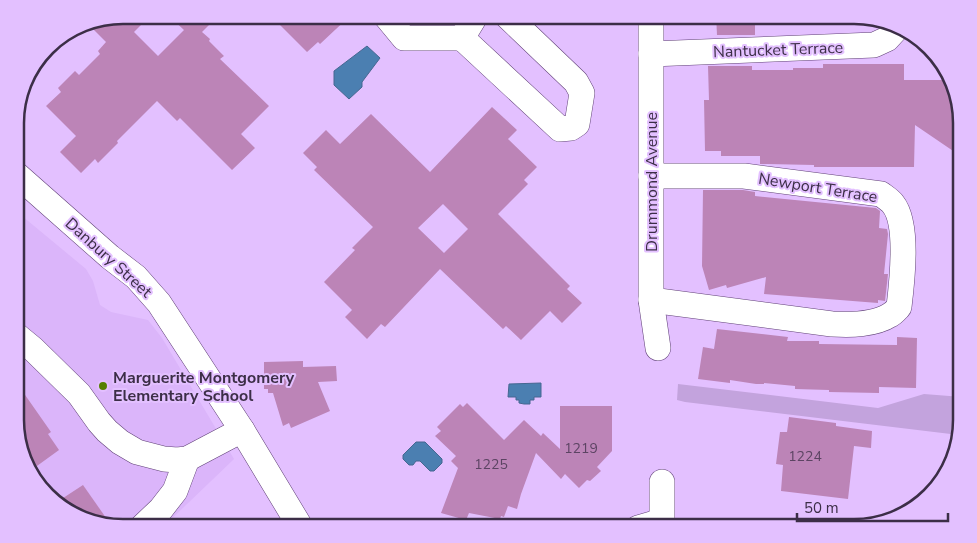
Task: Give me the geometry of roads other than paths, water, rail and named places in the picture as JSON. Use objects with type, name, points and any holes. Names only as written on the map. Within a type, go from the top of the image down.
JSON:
[{"type":"street","points":[[392,24],[404,38],[462,38],[560,129],[571,128],[577,124],[582,93],[576,82],[515,24]]},
{"type":"street","points":[[462,38],[471,24]]},
{"type":"street","name":"Drummond Avenue","points":[[651,24],[651,300],[658,348]]},
{"type":"street","name":"Nantucket Terrace","points":[[651,54],[874,45],[887,39],[894,32]]},
{"type":"street","name":"Newport Terrace","points":[[651,176],[744,176],[881,194],[893,204],[900,219],[903,246],[900,307],[890,315],[877,320],[851,325],[832,324],[651,300]]},
{"type":"street","name":"Danbury Street","points":[[24,181],[110,258],[136,277],[159,303],[242,430],[296,519]]},
{"type":"street","points":[[24,342],[79,394],[99,422],[120,442],[137,452],[176,460],[187,458],[242,430]]},
{"type":"street","points":[[150,519],[175,491],[187,458]]},
{"type":"street","points":[[662,482],[662,519]]},
{"type":"water","points":[[367,46],[380,58],[362,82],[362,87],[349,99],[334,85],[334,71]]},
{"type":"water","points":[[541,383],[541,397],[534,397],[534,400],[530,400],[530,404],[519,403],[516,397],[508,397],[509,384]]},
{"type":"water","points":[[416,442],[425,442],[442,459],[442,463],[434,471],[430,471],[420,461],[409,465],[403,459],[403,455]]},
{"type":"place","name":"Marguerite Montgomery Elementary School","points":[[103,386]]}]
